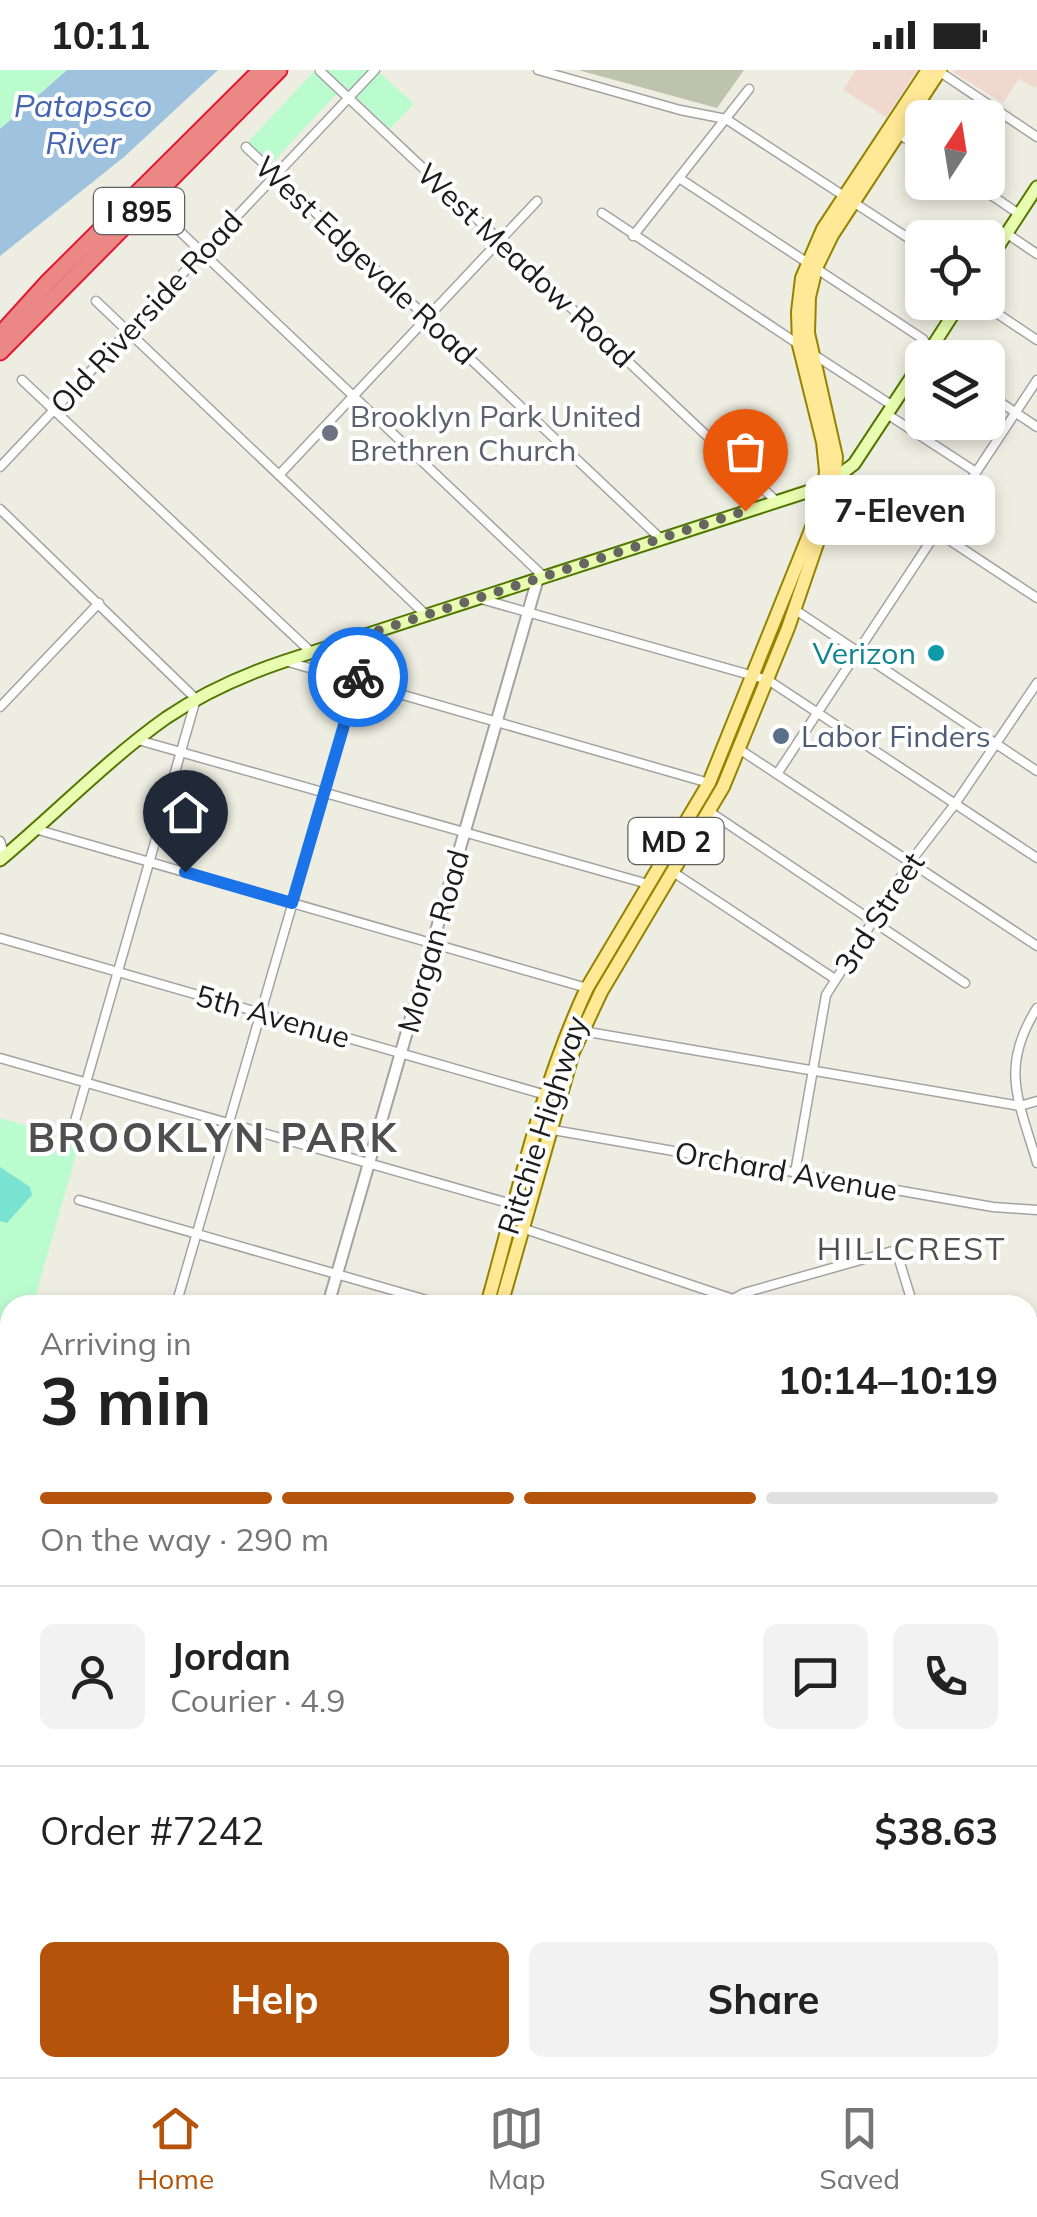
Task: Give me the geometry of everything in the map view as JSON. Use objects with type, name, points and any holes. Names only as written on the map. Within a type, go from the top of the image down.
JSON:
[{"type":"highway","name":"I 895","points":[[0,335],[261,70]]},
{"type":"highway","name":"I 895","points":[[0,352],[279,70]]},
{"type":"highway","points":[[0,321],[48,282]]},
{"type":"main road","name":"MD 2","points":[[894,131],[928,70]]},
{"type":"main road","name":"MD 2","points":[[831,482],[833,440],[805,349],[811,265],[826,245],[849,199],[939,70]]},
{"type":"main road","points":[[1006,234],[1037,187]]},
{"type":"main road","name":"Ritchie Highway","points":[[504,1295],[522,1228],[546,1095],[558,1056],[709,783],[761,679],[794,609],[834,497],[805,349]]},
{"type":"main road","points":[[3,858],[138,740],[196,699],[285,661],[831,482],[854,464],[905,389]]},
{"type":"main road","name":"Ritchie Highway","points":[[489,1295],[515,1206],[594,990],[710,812],[739,748],[831,482]]},
{"type":"street","name":"Old Riverside Road","points":[[0,467],[374,70]]},
{"type":"street","points":[[538,70],[726,119],[905,236]]},
{"type":"street","points":[[939,70],[1037,137]]},
{"type":"street","name":"West Meadow Road","points":[[320,71],[776,500]]},
{"type":"street","points":[[633,236],[749,90]]},
{"type":"street","points":[[894,131],[905,138]]},
{"type":"street","name":"West Edgevale Road","points":[[246,147],[661,538]]},
{"type":"street","points":[[679,178],[924,340]]},
{"type":"street","points":[[998,200],[1019,214]]},
{"type":"street","points":[[279,475],[537,202]]},
{"type":"street","points":[[602,212],[805,349],[976,472]]},
{"type":"street","points":[[170,222],[540,577]]},
{"type":"street","points":[[1006,234],[1037,254]]},
{"type":"street","points":[[96,300],[426,615]]},
{"type":"street","points":[[1005,319],[1037,340]]},
{"type":"street","points":[[22,380],[312,652]]},
{"type":"street","points":[[777,774],[1037,380]]},
{"type":"street","points":[[1005,406],[1037,427]]},
{"type":"street","points":[[831,482],[860,481],[1037,598]]},
{"type":"street","points":[[0,510],[196,699],[71,1134]]},
{"type":"street","name":"Morgan Road","points":[[331,1295],[540,577]]},
{"type":"street","points":[[479,598],[761,679],[1037,858]]},
{"type":"street","points":[[0,707],[99,603]]},
{"type":"street","points":[[794,609],[1037,771]]},
{"type":"street","points":[[179,1295],[371,633]]},
{"type":"street","points":[[285,661],[709,783]]},
{"type":"street","name":"3rd Street","points":[[795,1172],[826,995],[911,861],[1037,683]]},
{"type":"street","points":[[138,740],[650,884]]},
{"type":"street","points":[[739,748],[1037,946]]},
{"type":"street","points":[[710,812],[965,984]]},
{"type":"street","points":[[35,829],[594,990]]},
{"type":"street","points":[[0,841],[3,858]]},
{"type":"street","points":[[674,872],[836,979]]},
{"type":"street","name":"5th Avenue","points":[[0,938],[546,1095]]},
{"type":"street","points":[[1037,1008],[1022,1032],[1015,1058],[1020,1106],[1037,1163]]},
{"type":"street","points":[[582,1031],[1020,1106],[1037,1101]]},
{"type":"street","points":[[0,1058],[515,1206]]},
{"type":"street","name":"Orchard Avenue","points":[[543,1128],[993,1207],[1037,1210]]},
{"type":"street","points":[[80,1200],[409,1295]]},
{"type":"street","points":[[522,1228],[712,1295]]},
{"type":"street","points":[[740,1295],[896,1250],[909,1295]]},
{"type":"shaded area","points":[[578,70],[744,70],[717,108]]},
{"type":"shaded area","points":[[856,70],[917,70],[886,117],[843,90]]},
{"type":"shaded area","points":[[1037,70],[1037,86],[1019,79],[1005,100],[998,100],[953,72]]},
{"type":"shaded area","points":[[0,1167],[30,1187],[32,1195],[7,1223],[0,1221]]},
{"type":"green space","points":[[0,70],[67,70],[0,129]]},
{"type":"green space","points":[[315,70],[377,70],[414,104],[390,129],[344,86],[271,164],[248,142]]},
{"type":"green space","points":[[0,1118],[80,1141],[36,1295],[0,1295]]},
{"type":"water","name":"Patapsco River","points":[[67,70],[218,70],[124,157],[0,256],[0,129]]},
{"type":"way so far","points":[[358,677],[371,633],[745,511]]},
{"type":"place","name":"Brooklyn Park United Brethren Church","points":[[330,433]]},
{"type":"place","name":"7-Eleven","points":[[745,511]]},
{"type":"place","name":"Verizon","points":[[936,653]]},
{"type":"place","name":"Labor Finders","points":[[781,736]]},
{"type":"district","name":"BROOKLYN PARK","points":[[213,1137]]},
{"type":"district","name":"HILLCREST","points":[[912,1248]]},
{"type":"route","points":[[185,872],[292,903],[358,677]]}]
